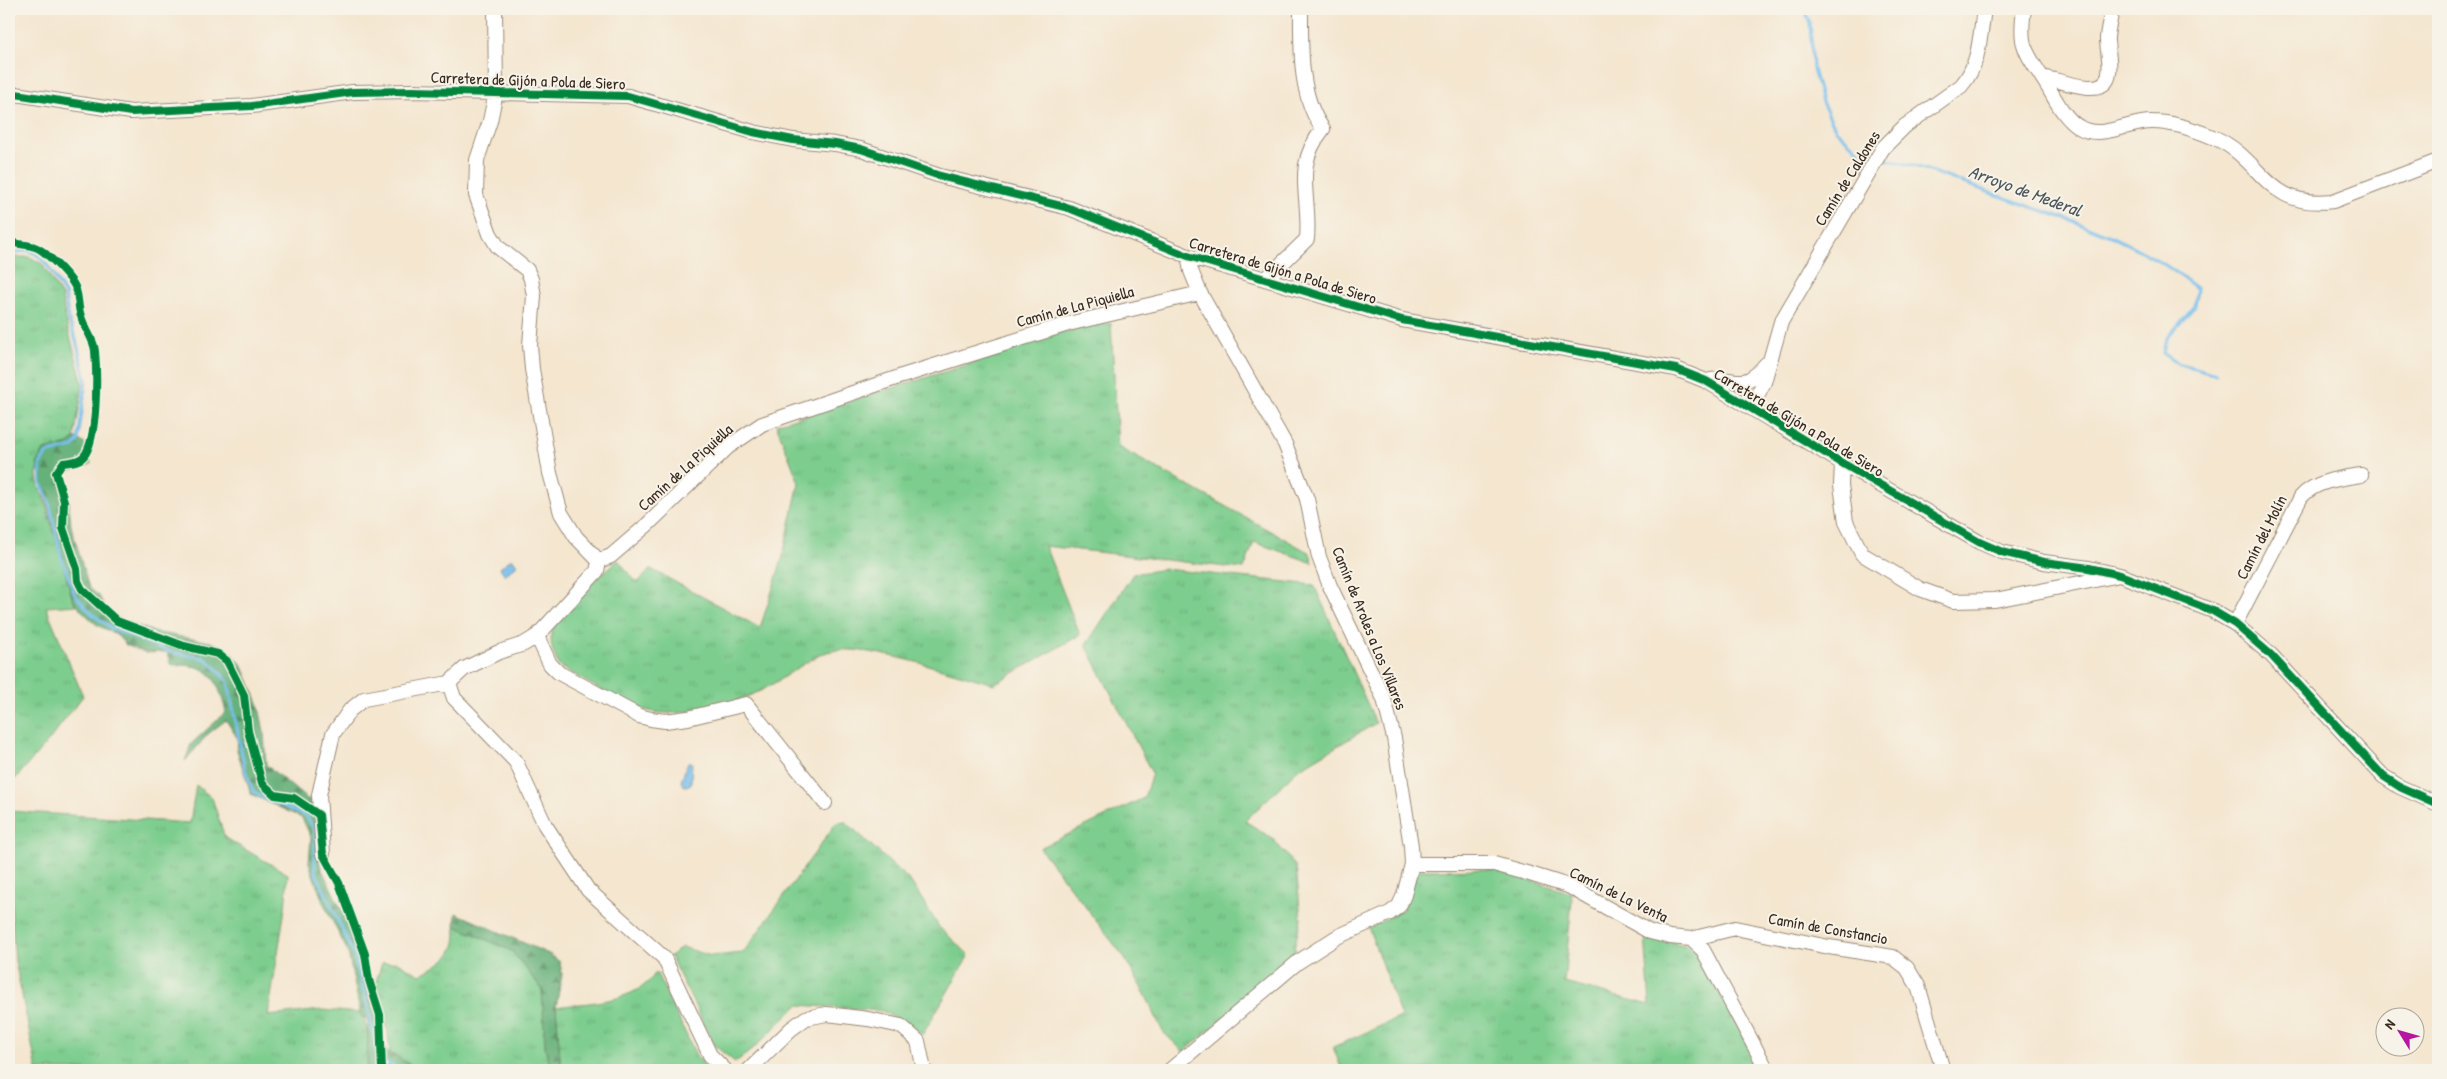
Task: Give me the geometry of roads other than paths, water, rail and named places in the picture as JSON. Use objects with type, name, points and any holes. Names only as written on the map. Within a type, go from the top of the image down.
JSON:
[{"type":"street","points":[[495,9],[496,92],[490,120],[477,160],[476,195],[490,234],[498,247],[527,270],[531,279],[534,296],[530,345],[532,369],[550,473],[561,513],[576,537],[599,561]]},
{"type":"street","points":[[1266,279],[1307,239],[1304,166],[1306,154],[1323,129],[1316,121],[1306,88],[1301,9]]},
{"type":"street","name":"Camín de Caldones","points":[[1746,405],[1764,382],[1781,322],[1882,148],[1905,126],[1961,86],[1968,78],[1973,68],[1984,9]]},
{"type":"street","points":[[2024,9],[2022,43],[2029,60],[2068,119],[2080,128],[2092,132],[2107,131],[2136,122],[2179,125],[2215,138],[2236,150],[2263,179],[2279,192],[2293,199],[2316,203],[2333,201],[2438,161]]},
{"type":"street","points":[[2042,77],[2088,87],[2098,86],[2105,82],[2111,68],[2107,38],[2112,9]]},
{"type":"street","name":"Carretera de Gijón a Pola de Siero","points":[[9,93],[131,112],[252,106],[353,92],[412,90],[628,96],[753,132],[792,140],[835,144],[861,149],[940,176],[1068,208],[1188,256],[1402,320],[1676,369],[1706,381],[1842,464],[1937,519],[2002,552],[2120,575],[2212,611],[2235,624],[2271,655],[2354,747],[2383,776],[2400,787],[2438,804]]},
{"type":"street","name":"Camín de Aroles a Los Villares","points":[[1170,1070],[1298,962],[1338,937],[1390,913],[1399,906],[1404,895],[1412,864],[1411,846],[1394,738],[1384,699],[1330,586],[1319,557],[1307,499],[1285,444],[1200,292],[1191,272],[1188,256]]},
{"type":"street","name":"Camín de La Piquiella","points":[[322,854],[319,795],[333,734],[350,710],[364,699],[449,683],[464,669],[537,636],[597,571],[599,561],[611,556],[633,538],[728,447],[762,424],[902,376],[1068,324],[1200,292]]},
{"type":"street","name":"Camín de Caldones","points":[[1747,382],[1756,376],[1770,360]]},
{"type":"street","points":[[1706,381],[1722,379],[1747,382],[1746,405]]},
{"type":"street","points":[[1842,464],[1841,485],[1846,522],[1862,554],[1920,589],[1953,601],[1995,600],[2120,575]]},
{"type":"street","name":"Camín del Molín","points":[[2235,624],[2301,497],[2307,491],[2336,479],[2361,475]]},
{"type":"street","points":[[537,636],[550,664],[559,673],[639,716],[666,721],[688,718],[746,704],[825,803]]},
{"type":"street","points":[[449,683],[454,698],[516,762],[545,825],[588,890],[664,958],[710,1056],[726,1070]]},
{"type":"street","name":"Camín de La Venta","points":[[1412,864],[1494,864],[1568,886],[1650,932],[1670,937],[1691,939]]},
{"type":"street","name":"Camín de Constancio","points":[[1691,939],[1735,928],[1830,947],[1893,957],[1908,968],[1918,986],[1943,1070]]},
{"type":"street","points":[[1691,939],[1703,950],[1767,1070]]},
{"type":"street","points":[[749,1070],[791,1029],[806,1018],[827,1014],[868,1018],[901,1026],[918,1041],[924,1070]]},
{"type":"water","points":[[512,558],[517,565],[505,575],[500,568]]},
{"type":"water","points":[[688,762],[692,762],[691,784],[686,786],[681,781]]},
{"type":"waterway","name":"Arroyo de Mederal","points":[[1804,9],[1810,23],[1813,69],[1822,102],[1836,130],[1866,158],[1872,158]]},
{"type":"waterway","name":"Arroyo de Mederal","points":[[1881,159],[1931,171],[2094,229],[2148,255],[2173,271],[2197,289],[2195,306],[2166,339],[2163,353],[2177,363],[2216,374]]},
{"type":"waterway","points":[[9,251],[15,253],[27,250],[37,255],[47,265],[65,294],[68,318],[76,340],[86,381],[78,441],[73,447],[46,454],[40,465],[41,483],[49,501],[61,557],[75,595],[91,613],[111,628],[170,652],[204,658],[228,682],[245,770],[253,791],[262,797],[306,816],[315,830],[315,871],[354,955],[368,1007],[379,1060],[377,1070]]},
{"type":"waterway","points":[[379,1060],[402,1070]]}]
